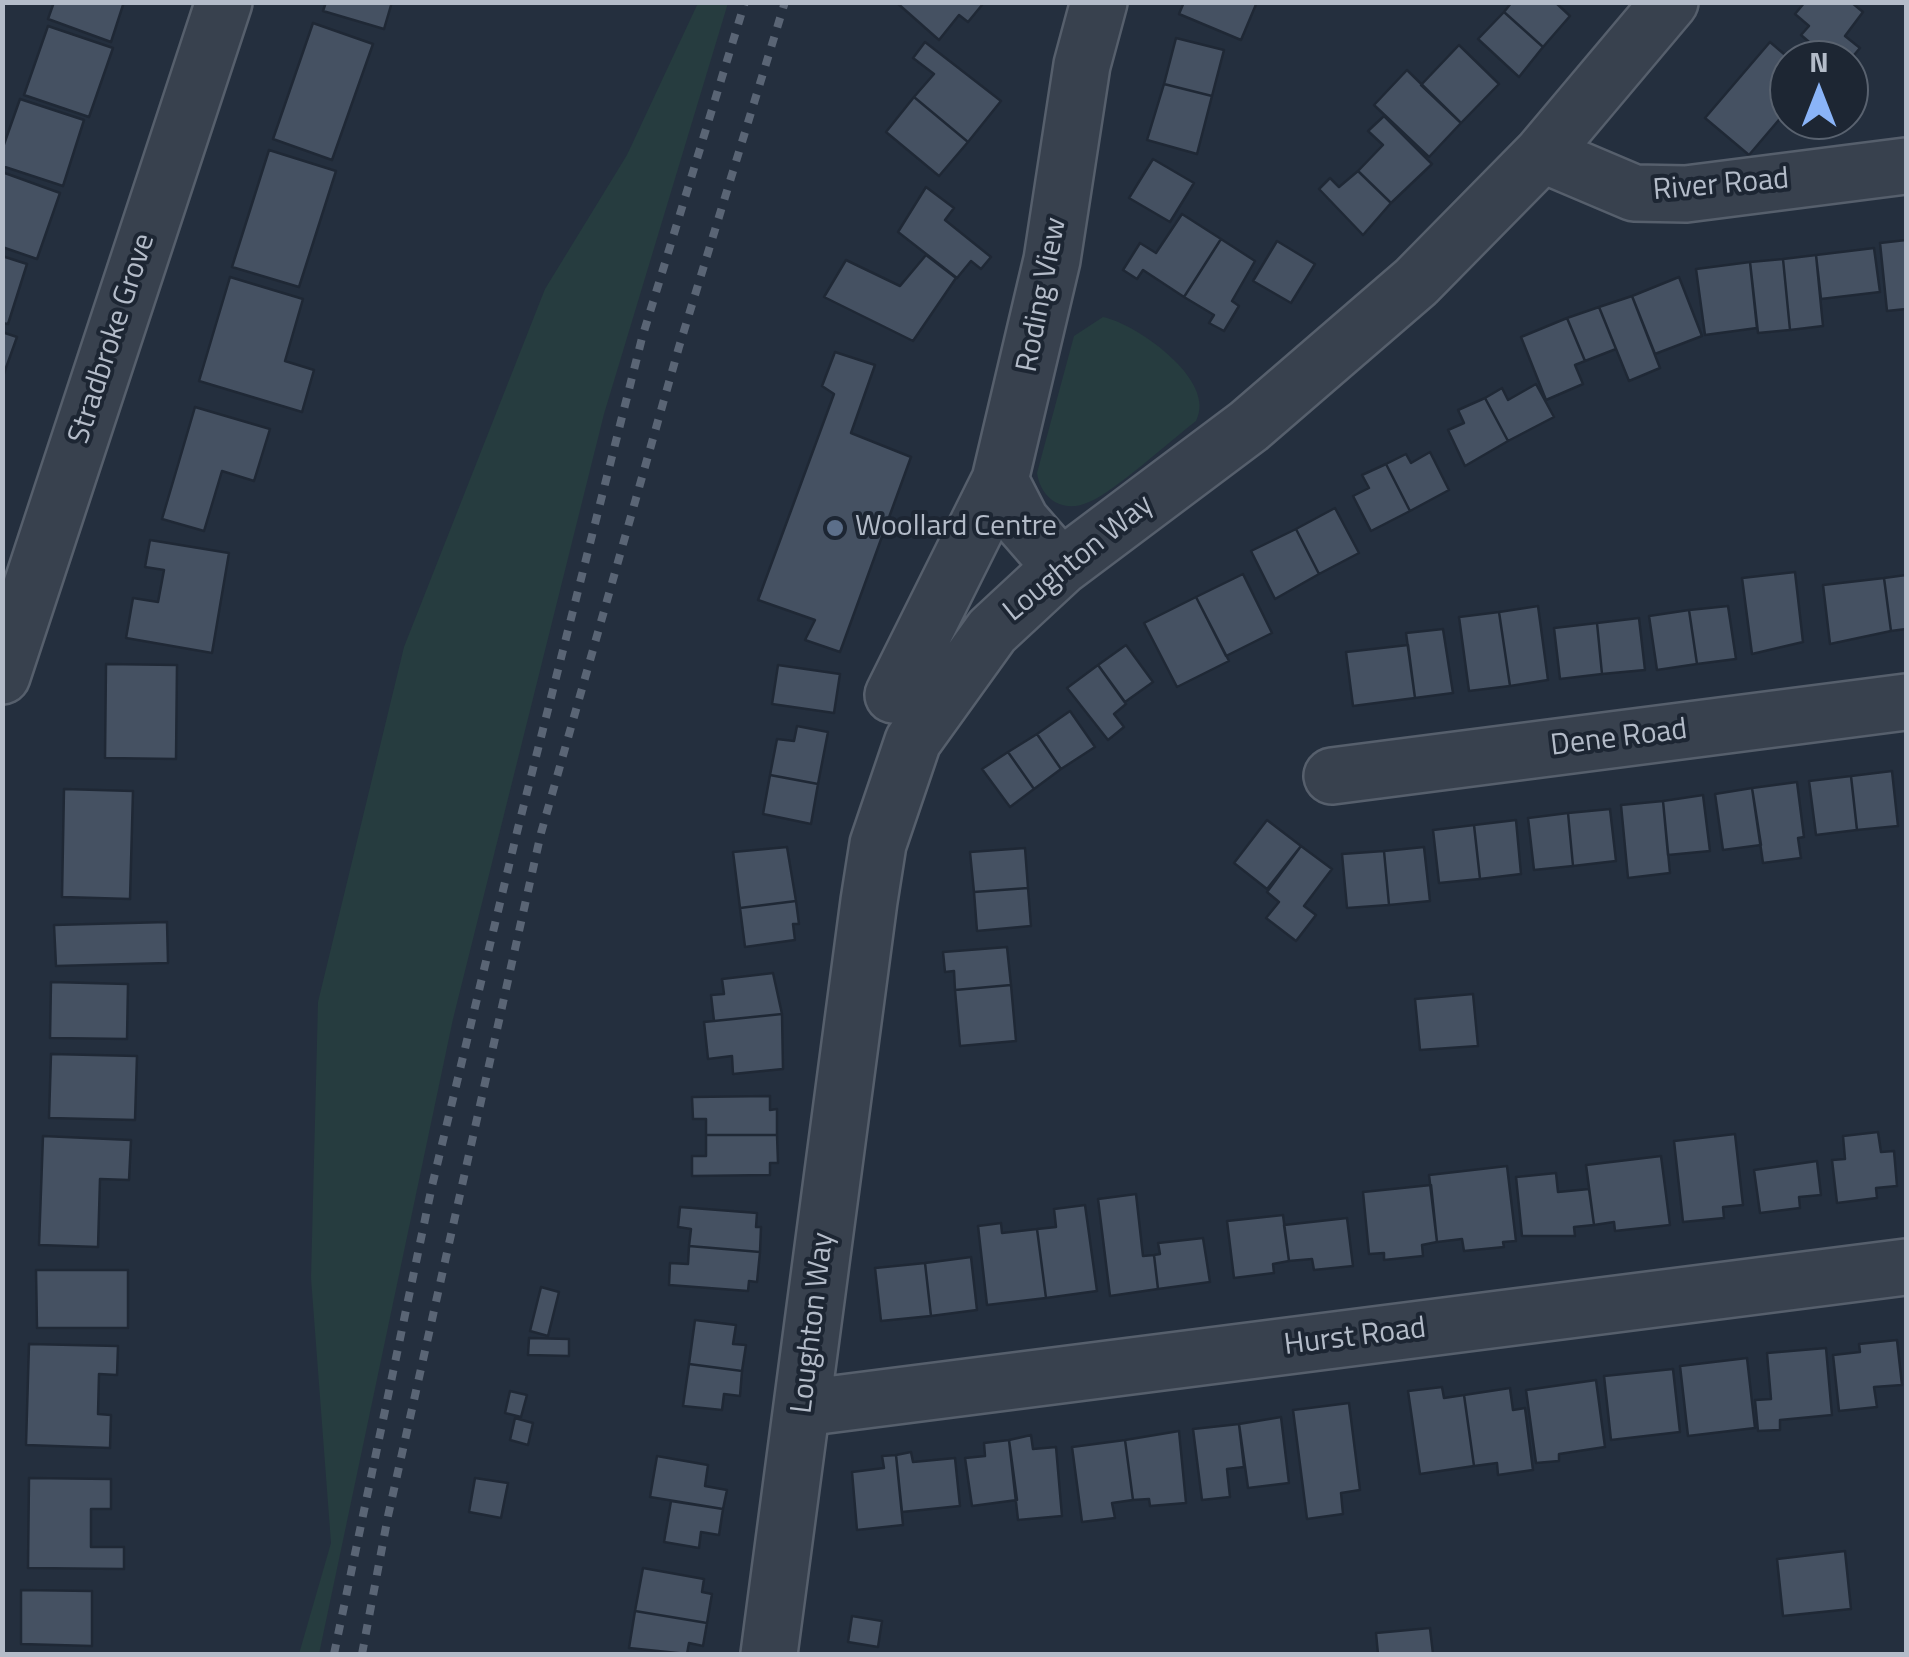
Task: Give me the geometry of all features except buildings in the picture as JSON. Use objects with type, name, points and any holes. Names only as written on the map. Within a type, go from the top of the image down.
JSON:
[{"type":"street","name":"Stradbroke Grove","points":[[2,676],[224,2]]},
{"type":"street","name":"Roding View","points":[[893,695],[1000,480],[1049,276],[1082,66],[1098,2]]},
{"type":"street","name":"Loughton Way","points":[[769,1654],[878,844],[914,742],[992,631],[1061,567],[1307,379],[1416,282],[1542,154],[1670,2]]},
{"type":"street","name":"River Road","points":[[1542,154],[1634,193],[1686,194],[1906,166]]},
{"type":"street","points":[[1000,480],[1021,522],[1061,567]]},
{"type":"street","name":"Dene Road","points":[[1332,776],[1906,702]]},
{"type":"street","name":"Hurst Road","points":[[804,1408],[1906,1268]]},
{"type":"green space","points":[[698,3],[728,3],[604,414],[453,1019],[319,1654],[299,1654],[331,1543],[311,1278],[318,1002],[404,647],[545,289],[627,155]]},
{"type":"green space","points":[[1103,317],[1135,331],[1170,357],[1196,389],[1200,405],[1196,421],[1113,488],[1089,502],[1062,505],[1048,497],[1037,473],[1074,336]]},
{"type":"railway","points":[[334,1654],[432,1186],[518,828],[642,338],[745,2]]},
{"type":"railway","points":[[362,1654],[388,1516],[541,833],[679,347],[785,2]]},
{"type":"place","name":"Woollard Centre","points":[[835,528]]}]
